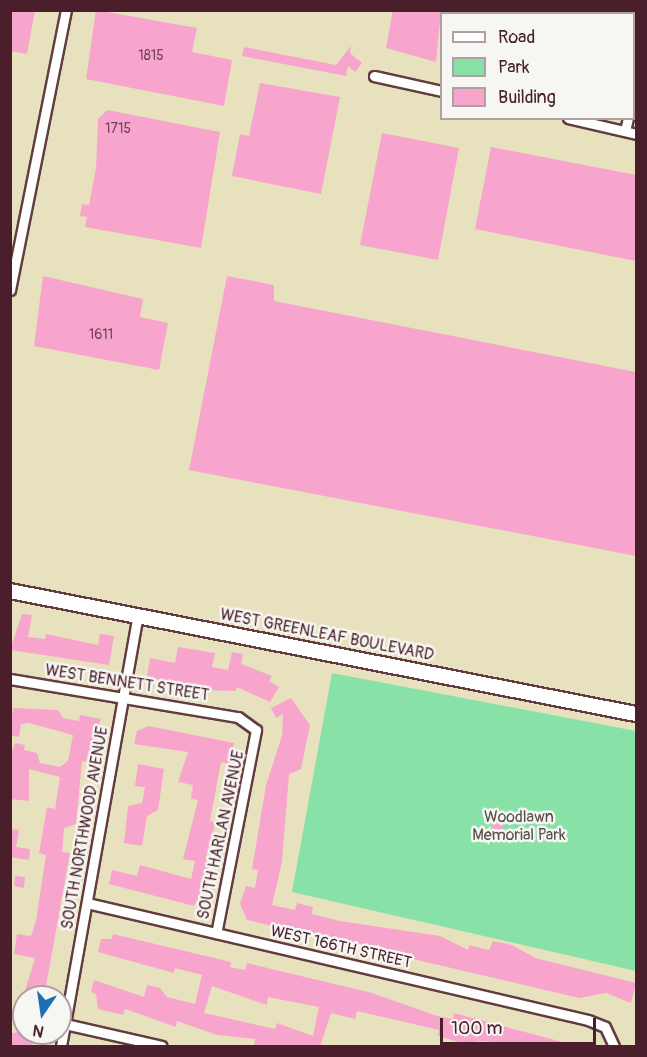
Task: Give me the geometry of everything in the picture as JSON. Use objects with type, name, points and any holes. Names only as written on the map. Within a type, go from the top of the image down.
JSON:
[{"type":"street","points":[[10,290],[66,10]]},
{"type":"street","points":[[374,76],[440,91]]},
{"type":"street","points":[[577,120],[636,134]]},
{"type":"street","points":[[625,131],[628,120]]},
{"type":"street","name":"WEST GREENLEAF BOULEVARD","points":[[10,591],[636,714]]},
{"type":"street","name":"SOUTH NORTHWOOD AVENUE","points":[[72,985],[138,615]]},
{"type":"street","name":"WEST BENNETT STREET","points":[[10,679],[238,717]]},
{"type":"street","name":"SOUTH HARLAN AVENUE","points":[[216,933],[256,741],[256,730],[238,717]]},
{"type":"street","name":"WEST 166TH STREET","points":[[87,903],[588,1020],[605,1026],[614,1047]]},
{"type":"street","points":[[72,1025],[162,1047]]},
{"type":"green space","name":"Woodlawn Memorial Park","points":[[332,673],[636,731],[636,971],[292,892]]},
{"type":"building","points":[[10,10],[35,10],[27,54],[10,51]]},
{"type":"building","points":[[96,10],[197,28],[192,52],[232,60],[224,106],[86,79]]},
{"type":"building","points":[[393,10],[441,10],[436,62],[386,48]]},
{"type":"building","points":[[351,46],[350,53],[362,63],[355,72],[348,66],[346,76],[242,56],[244,47],[336,65]]},
{"type":"building","points":[[260,83],[340,97],[321,194],[232,176],[240,134],[249,136]]},
{"type":"building","points":[[107,110],[220,132],[201,248],[85,227],[87,217],[80,216],[82,204],[89,205],[96,168],[98,119]]},
{"type":"building","points":[[382,133],[459,148],[438,260],[360,245]]},
{"type":"building","points":[[491,147],[636,175],[636,261],[475,229]]},
{"type":"building","points":[[43,276],[143,299],[140,317],[168,323],[159,370],[34,346]]},
{"type":"building","points":[[227,276],[274,285],[274,301],[636,372],[636,556],[189,470]]},
{"type":"building","points":[[22,614],[32,615],[28,637],[45,639],[46,634],[98,645],[100,634],[114,636],[109,665],[10,650]]},
{"type":"building","points":[[178,647],[215,653],[212,667],[228,670],[232,652],[243,654],[241,664],[272,676],[269,681],[279,687],[270,702],[237,687],[236,691],[203,690],[147,677],[150,658],[175,663]]},
{"type":"building","points":[[291,698],[310,725],[301,769],[289,774],[282,862],[272,905],[295,910],[297,903],[313,907],[312,914],[340,921],[440,936],[468,950],[469,945],[489,950],[493,941],[512,945],[535,958],[636,983],[631,1003],[606,993],[579,998],[247,920],[240,904],[246,886],[255,888],[258,870],[252,869],[266,785],[282,736],[283,714],[276,718],[271,708]]},
{"type":"building","points":[[13,708],[58,710],[63,718],[79,721],[80,715],[101,719],[86,762],[82,761],[76,824],[64,828],[62,852],[70,853],[46,985],[27,985],[35,958],[14,954],[17,934],[31,936],[36,921],[46,855],[39,853],[47,807],[55,809],[60,777],[29,769],[29,801],[10,799],[10,758],[15,743],[25,745],[24,750],[37,753],[40,763],[60,767],[68,761],[73,735],[29,723],[21,724],[19,737],[10,735]]},
{"type":"building","points":[[149,726],[234,743],[230,764],[221,762],[210,821],[216,822],[206,857],[210,873],[207,893],[201,892],[194,906],[109,884],[112,870],[137,876],[140,865],[191,879],[195,861],[183,859],[198,800],[191,799],[193,785],[178,782],[188,752],[134,744],[137,731]]},
{"type":"building","points":[[138,764],[164,769],[158,810],[147,816],[142,846],[124,843],[128,806],[142,803],[145,787],[135,786]]},
{"type":"building","points":[[495,811],[506,813],[502,831],[491,828]]},
{"type":"building","points":[[10,829],[19,830],[16,847],[30,849],[29,860],[10,857]]},
{"type":"building","points":[[15,876],[25,877],[24,888],[14,886]]},
{"type":"building","points":[[113,934],[231,962],[230,967],[245,970],[247,963],[372,993],[437,1016],[453,1019],[454,1013],[581,1047],[477,1041],[476,1047],[438,1036],[439,1030],[357,1011],[355,1019],[331,1013],[320,1047],[254,1047],[255,1039],[217,1035],[177,1021],[176,1027],[125,1009],[123,1015],[98,1009],[96,994],[91,992],[94,980],[144,997],[147,985],[160,988],[167,997],[195,1004],[202,975],[175,968],[174,973],[98,952],[101,939],[112,939]],"holes":[[[212,986],[267,1005],[268,997],[319,1007],[313,1036],[277,1023],[275,1029],[204,1013]]]},
{"type":"building","points":[[12,1033],[12,1045],[32,1045],[32,1047],[10,1047],[10,1034]]}]
